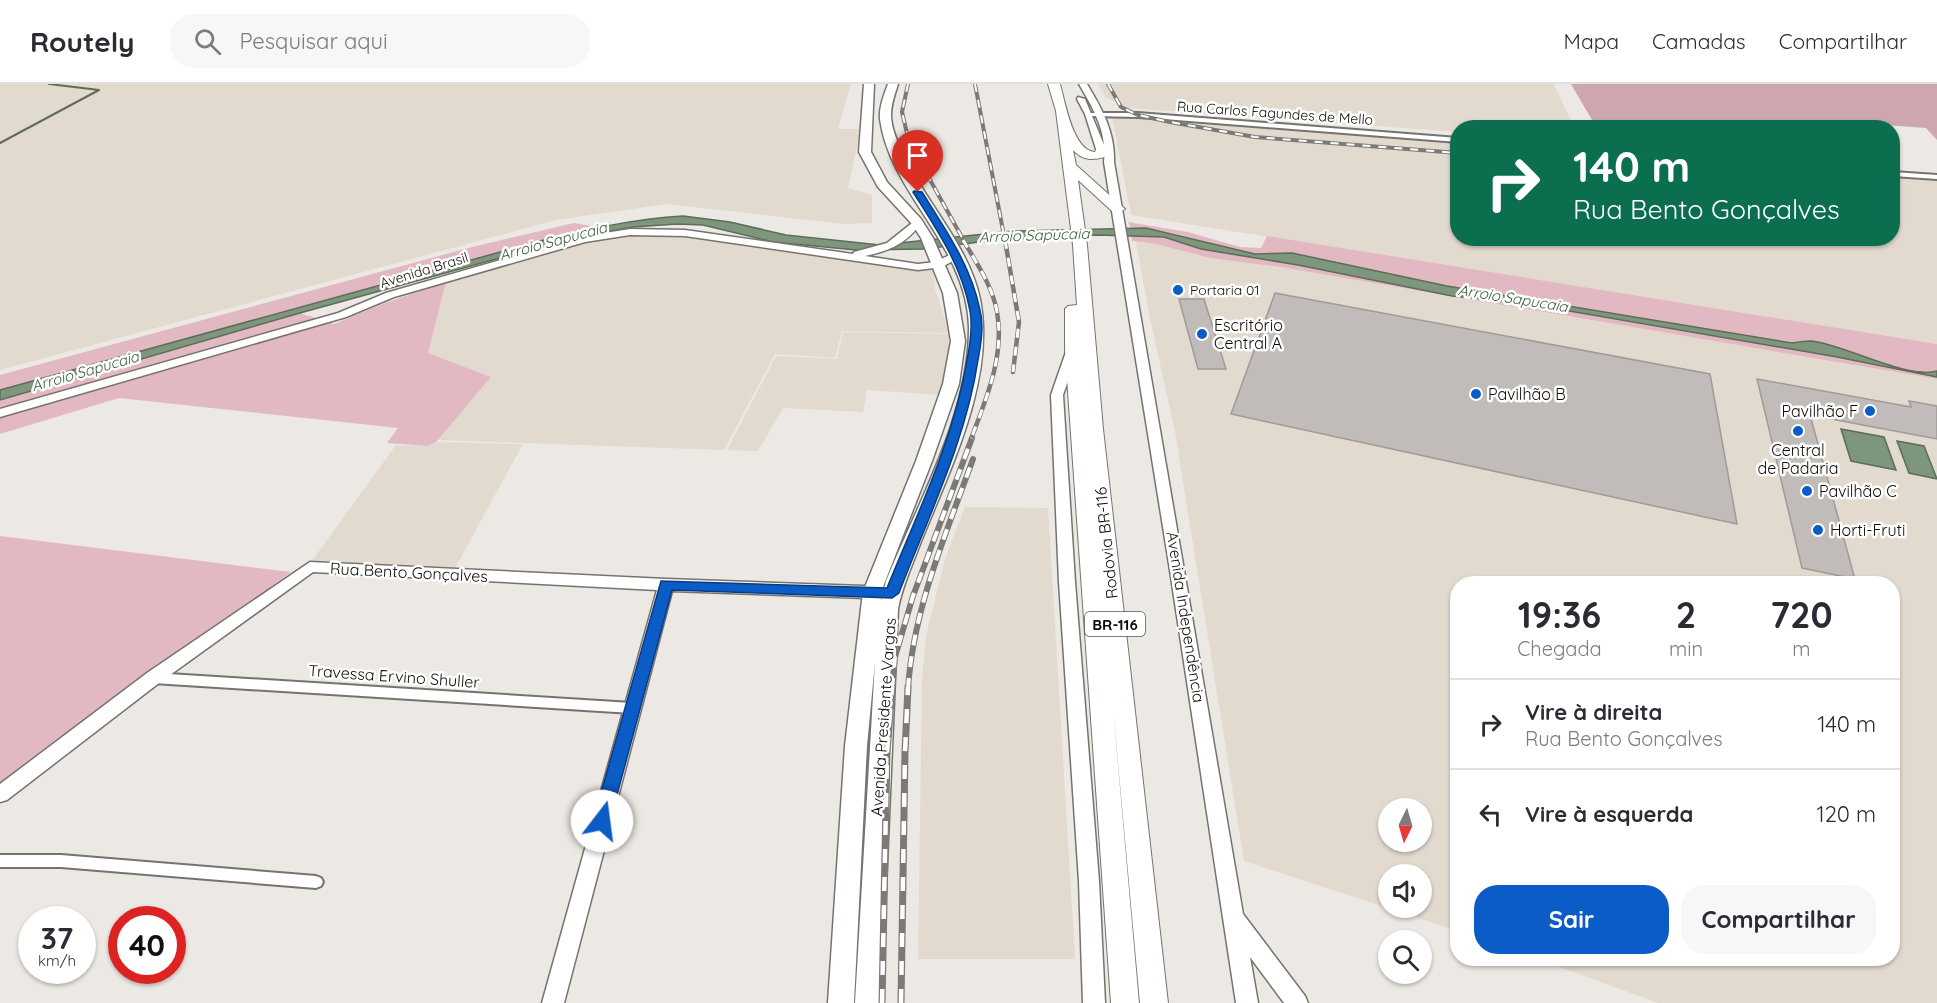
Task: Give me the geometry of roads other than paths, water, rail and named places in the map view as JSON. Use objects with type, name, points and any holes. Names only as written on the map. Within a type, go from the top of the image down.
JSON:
[{"type":"highway","name":"Rodovia BR-116","points":[[1044,84],[1072,221]]},
{"type":"highway","name":"Rodovia BR-116","points":[[1054,84],[1064,121],[1072,221],[1154,1003]]},
{"type":"highway","points":[[1064,121],[1078,150],[1083,154],[1094,156],[1101,154],[1101,150]]},
{"type":"highway","points":[[1068,165],[1120,226]]},
{"type":"highway","name":"Rodovia BR-116","points":[[1075,246],[1074,349],[1125,1003]]},
{"type":"main road","name":"Avenida Presidente Vargas","points":[[841,1003],[856,746],[882,593],[936,455],[967,393],[967,327],[927,238],[917,222],[882,184],[865,152],[869,84]]},
{"type":"main road","name":"Avenida Presidente Vargas","points":[[893,84],[887,102],[886,120],[897,153],[956,255],[976,312],[967,327]]},
{"type":"main road","points":[[1081,87],[1101,150],[1109,162]]},
{"type":"main road","name":"Avenida Independência","points":[[1081,87],[1101,114],[1111,150],[1109,162],[1247,1003]]},
{"type":"main road","points":[[854,114],[867,125]]},
{"type":"main road","points":[[882,184],[897,179],[906,168]]},
{"type":"main road","name":"Avenida Brasil","points":[[831,255],[856,254],[886,248],[903,239],[917,222]]},
{"type":"main road","name":"Avenida Brasil","points":[[0,413],[342,315],[390,295],[584,239],[630,232],[668,231],[918,267],[956,255]]},
{"type":"main road","name":"Rodovia BR-116","points":[[1074,349],[1057,395],[1067,582],[1089,881],[1094,1003]]},
{"type":"main road","name":"Rua Bento Gonçalves","points":[[0,794],[153,678],[310,567],[666,585],[882,593]]},
{"type":"main road","points":[[553,1003],[666,585]]},
{"type":"main road","name":"Avenida Presidente Vargas","points":[[868,1003],[880,752],[882,593]]},
{"type":"main road","points":[[847,904],[873,904]]},
{"type":"main road","points":[[1234,919],[1297,1003]]},
{"type":"street","name":"Rua Carlos Fagundes de Mello","points":[[1089,114],[1450,139]]},
{"type":"street","points":[[1900,174],[1937,177]]},
{"type":"street","name":"Travessa Ervino Shuller","points":[[153,678],[632,708]]},
{"type":"street","points":[[0,861],[62,861],[316,882]]},
{"type":"water","name":"Arroio Sapucaia","points":[[683,216],[730,222],[786,235],[880,245],[1013,231],[1146,228],[1255,254],[1292,253],[1447,286],[1792,343],[1811,341],[1909,371],[1937,371],[1937,377],[1837,357],[1517,302],[1452,296],[1298,265],[1201,249],[1164,237],[1097,235],[995,240],[924,249],[856,250],[773,242],[703,225],[677,224],[633,227],[569,239],[300,313],[0,400],[0,390],[540,241],[611,225]]},
{"type":"water","points":[[1841,429],[1884,437],[1896,470],[1851,461]]},
{"type":"water","points":[[1897,441],[1924,446],[1937,479],[1909,473]]},
{"type":"waterway","points":[[0,143],[99,90],[49,84]]},
{"type":"railway","points":[[908,84],[902,112],[909,142],[964,241]]},
{"type":"railway","points":[[975,84],[1005,241]]},
{"type":"railway","points":[[1108,84],[1121,107],[1138,115],[1170,122],[1255,137],[1450,152]]},
{"type":"railway","points":[[963,240],[992,293],[999,328],[993,377],[971,439]]},
{"type":"railway","points":[[1005,240],[1019,322],[1013,372]]},
{"type":"railway","points":[[892,689],[895,657],[913,596],[972,438]]},
{"type":"railway","points":[[908,689],[916,630],[932,572],[973,459]]},
{"type":"railway","points":[[882,1003],[887,753],[892,687]]},
{"type":"railway","points":[[901,1003],[908,687]]},
{"type":"place","name":"Portaria 01","points":[[1178,290]]},
{"type":"place","name":"Escritório Central A","points":[[1202,334]]},
{"type":"place","name":"Pavilhão B","points":[[1476,394]]},
{"type":"place","name":"Pavilhão F","points":[[1870,411]]},
{"type":"place","name":"Central de Padaria","points":[[1798,431]]},
{"type":"place","name":"Pavilhão C","points":[[1807,491]]},
{"type":"place","name":"Horti-Fruti","points":[[1818,530]]}]
